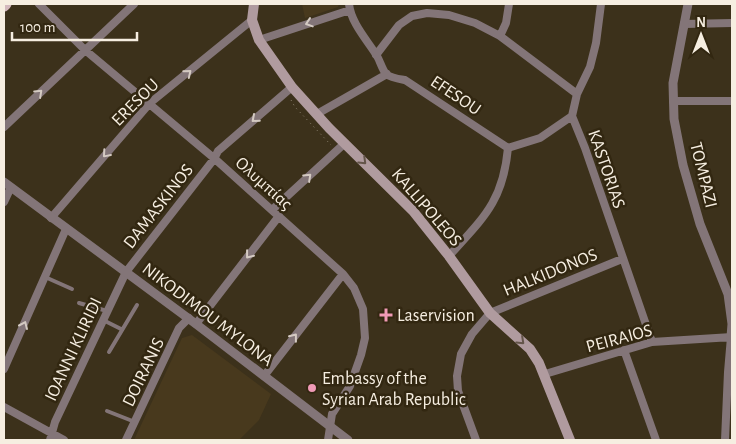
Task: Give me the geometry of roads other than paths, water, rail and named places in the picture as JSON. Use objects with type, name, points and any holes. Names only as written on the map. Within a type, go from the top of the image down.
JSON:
[{"type":"main road","name":"KALLIPOLEOS","points":[[254,4],[252,20],[259,40],[291,92],[317,114],[413,211],[449,256],[490,313],[530,349],[545,374],[570,440]]},
{"type":"street","name":"Ολυμπίας","points":[[39,4],[85,50],[150,103],[279,216],[343,274],[354,288],[363,309],[365,338],[356,372],[350,386],[332,414],[328,440]]},
{"type":"street","points":[[4,126],[134,4]]},
{"type":"street","points":[[500,36],[506,23],[509,4]]},
{"type":"street","name":"KASTORIAS","points":[[601,4],[596,43],[590,67],[577,94],[572,116],[585,148],[652,342]]},
{"type":"street","name":"TOMPAZI","points":[[688,4],[673,83],[673,100],[677,137],[683,165],[700,224],[728,294],[732,337],[728,372],[725,440]]},
{"type":"street","points":[[259,40],[350,7],[360,32],[386,74],[317,114]]},
{"type":"street","points":[[376,55],[398,25],[412,16],[427,13],[449,15],[475,23],[500,36],[577,94]]},
{"type":"street","name":"ERESOU","points":[[51,218],[150,103],[252,20]]},
{"type":"street","points":[[684,24],[732,23]]},
{"type":"street","name":"EFESOU","points":[[386,74],[405,80],[508,148]]},
{"type":"street","name":"DAMASKINOS","points":[[126,272],[214,159],[218,151],[291,92]]},
{"type":"street","points":[[673,100],[732,101]]},
{"type":"street","points":[[449,256],[487,214],[500,190],[506,169],[508,148],[540,138],[572,116]]},
{"type":"street","points":[[272,210],[345,143]]},
{"type":"street","points":[[4,202],[7,184]]},
{"type":"street","name":"NIKODIMOU MYLONA","points":[[7,184],[193,321],[348,440]]},
{"type":"street","name":"DOIRANIS","points":[[126,440],[180,328],[193,321],[279,216]]},
{"type":"street","points":[[4,369],[66,229]]},
{"type":"street","name":"HALKIDONOS","points":[[490,313],[622,258]]},
{"type":"street","name":"IOANNI KLIRIDI","points":[[51,437],[55,422],[126,272]]},
{"type":"street","points":[[264,376],[343,274]]},
{"type":"street","points":[[476,440],[458,391],[456,376],[461,354],[472,334],[490,313]]},
{"type":"street","name":"PEIRAIOS","points":[[545,374],[652,342],[732,337]]},
{"type":"street","points":[[624,350],[656,440]]},
{"type":"street","points":[[4,407],[51,437],[64,440]]},
{"type":"lane","points":[[45,277],[72,289]]},
{"type":"lane","points":[[79,303],[107,311]]},
{"type":"lane","points":[[109,352],[137,305]]},
{"type":"lane","points":[[103,320],[121,329]]},
{"type":"lane","points":[[107,411],[135,422]]},
{"type":"place","name":"Laservision","points":[[386,315]]},
{"type":"place","name":"Embassy of the Syrian Arab Republic","points":[[312,388]]}]
